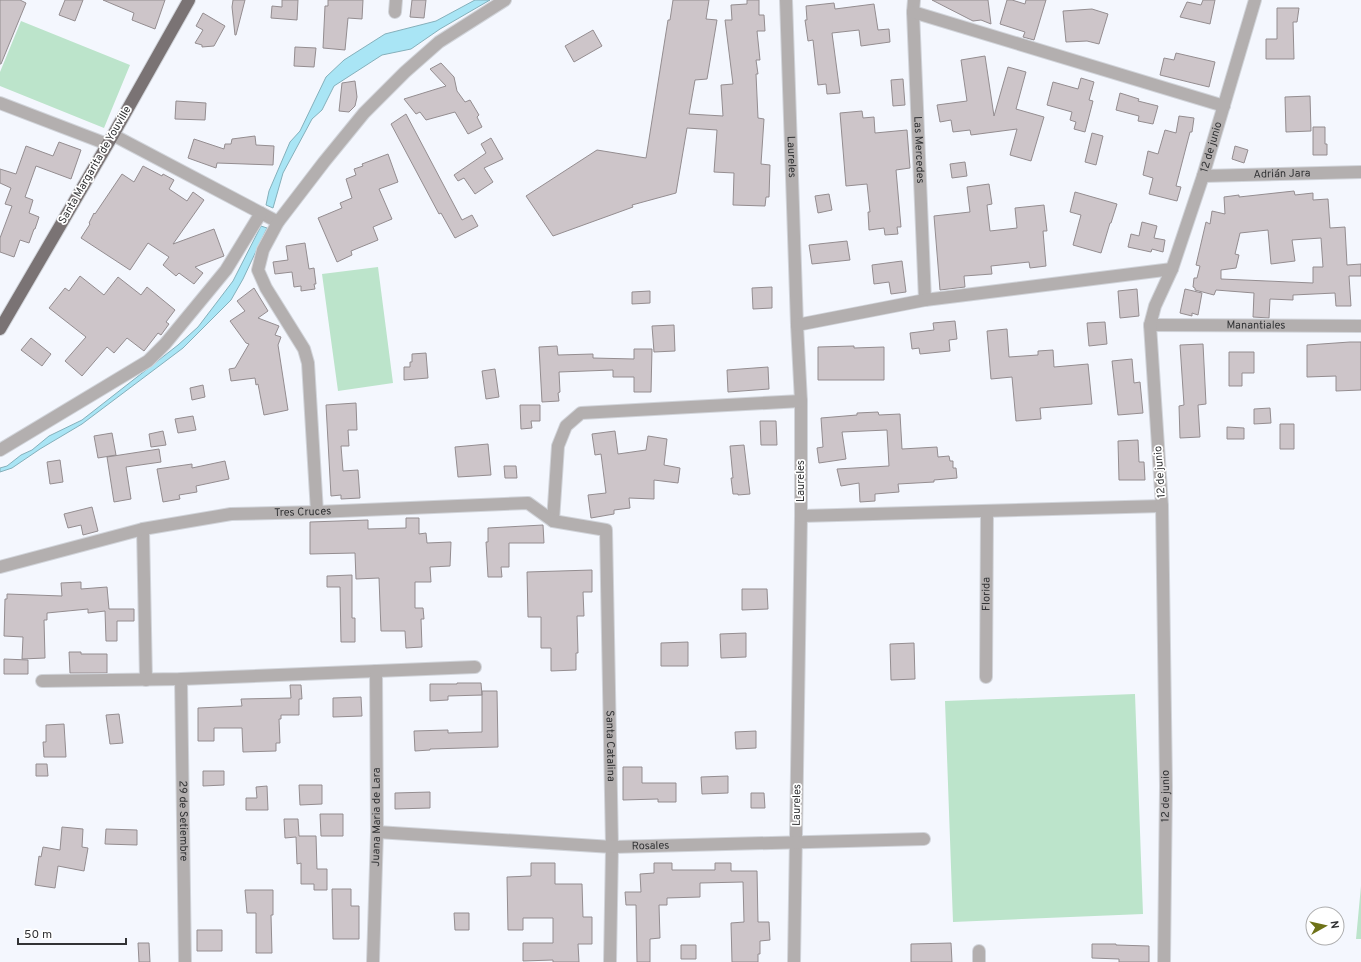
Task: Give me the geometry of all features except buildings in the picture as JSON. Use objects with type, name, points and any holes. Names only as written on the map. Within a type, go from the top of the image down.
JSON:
[{"type":"main road","name":"Santa Margarita de Youville","points":[[0,329],[110,140],[189,0]]},
{"type":"street","points":[[317,512],[308,363],[304,349],[266,288],[258,270],[263,250],[278,222],[364,113],[405,72],[439,42],[505,0]]},
{"type":"street","name":"Laureles","points":[[786,0],[801,401],[802,516],[794,962]]},
{"type":"street","name":"Las Mercedes","points":[[914,0],[913,12],[925,300]]},
{"type":"street","name":"12 de junio","points":[[1164,962],[1166,786],[1162,506],[1150,325],[1155,306],[1172,269],[1203,176],[1255,0]]},
{"type":"street","points":[[913,12],[1224,106]]},
{"type":"street","points":[[0,103],[110,140],[278,222]]},
{"type":"street","name":"Adrián Jara","points":[[1203,176],[1361,172]]},
{"type":"street","points":[[0,450],[148,360],[165,344],[226,270],[261,213]]},
{"type":"street","points":[[797,325],[925,300],[1172,269]]},
{"type":"street","name":"Manantiales","points":[[1150,325],[1361,326]]},
{"type":"street","points":[[553,521],[558,446],[566,426],[580,413],[801,401]]},
{"type":"street","name":"Tres Cruces","points":[[0,567],[143,529],[231,514],[528,503],[553,521],[606,530]]},
{"type":"street","points":[[802,516],[1162,506]]},
{"type":"street","name":"Florida","points":[[986,511],[986,677]]},
{"type":"street","points":[[143,529],[146,680]]},
{"type":"street","name":"Santa Catalina","points":[[606,530],[612,847],[610,962]]},
{"type":"street","points":[[42,681],[181,679],[475,667]]},
{"type":"street","name":"Juana Maria de Lara","points":[[373,962],[377,832],[376,671]]},
{"type":"street","name":"29 de Setiembre","points":[[181,679],[185,962]]},
{"type":"street","name":"Rosales","points":[[377,832],[612,847],[924,839]]},
{"type":"green space","points":[[21,21],[130,65],[104,128],[0,86],[0,72]]},
{"type":"green space","points":[[378,267],[393,383],[338,391],[322,274]]},
{"type":"green space","points":[[1135,694],[1143,914],[953,922],[945,701]]},
{"type":"green space","points":[[1361,886],[1361,939],[1356,939]]},
{"type":"water","points":[[475,0],[490,0],[440,29],[411,49],[382,55],[334,86],[322,110],[312,119],[283,173],[273,208],[266,205],[269,191],[290,142],[300,131],[326,77],[344,60],[385,34],[436,21]]},
{"type":"water","points":[[261,226],[267,228],[243,279],[231,300],[183,348],[82,424],[12,468],[0,472],[0,468],[7,466],[21,455],[32,450],[49,436],[82,420],[178,345],[198,327],[233,281]]}]
